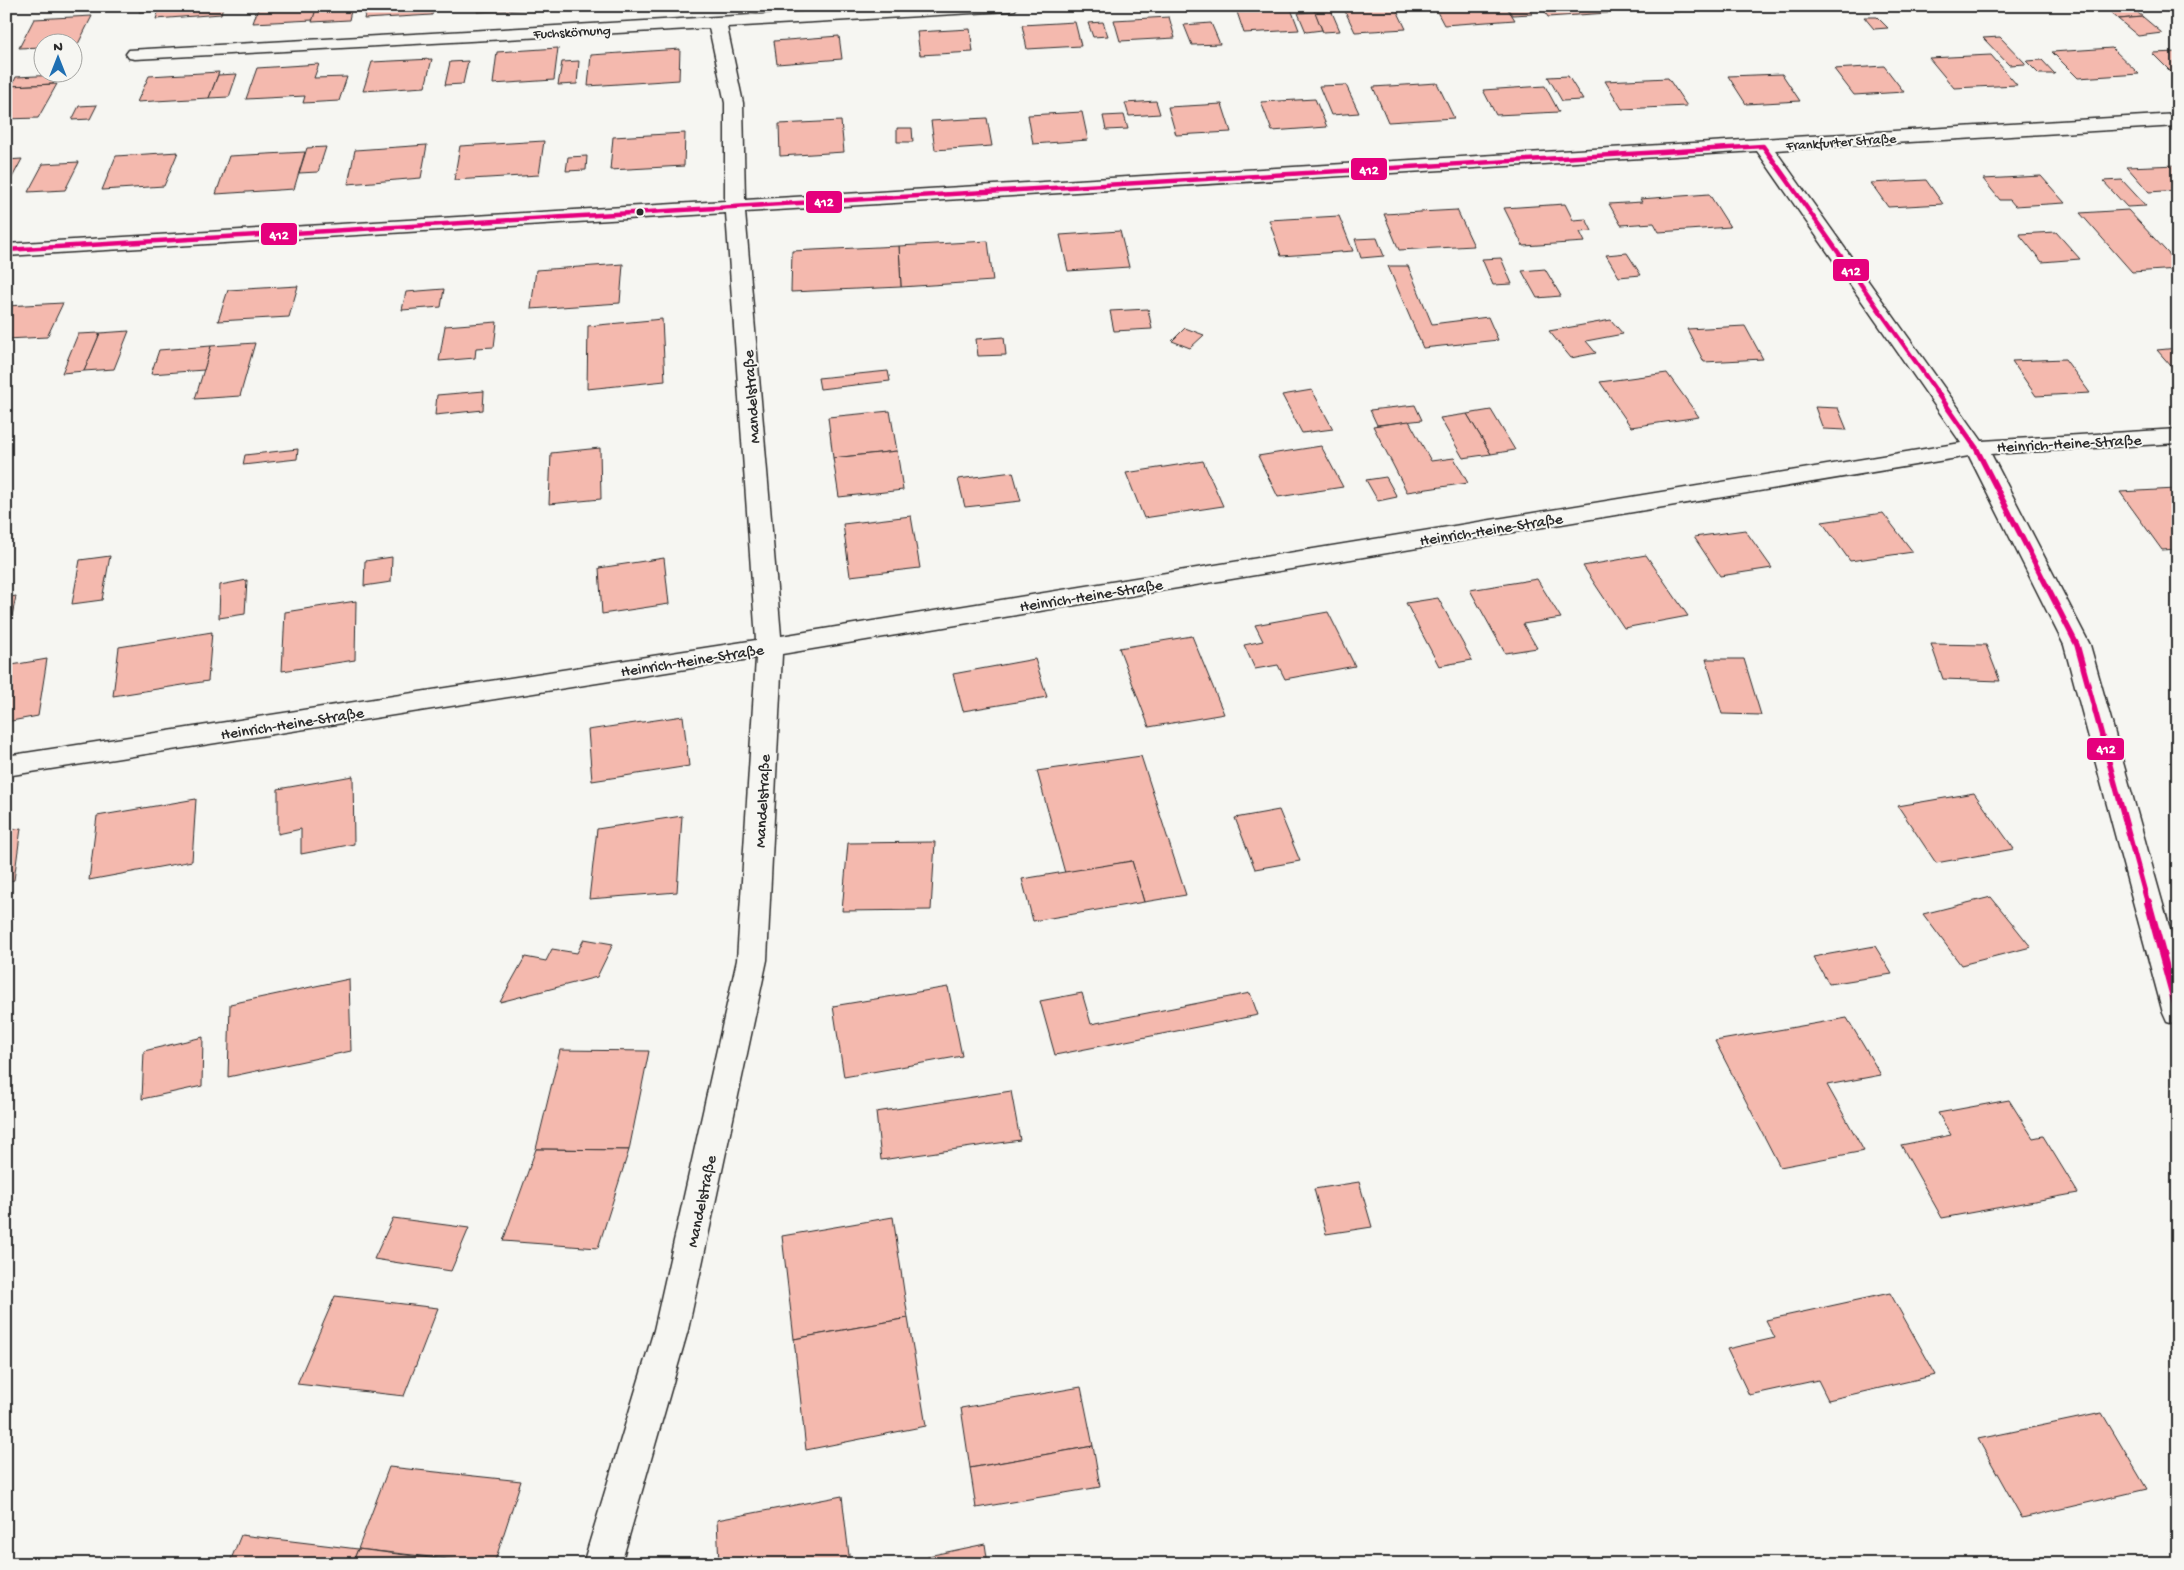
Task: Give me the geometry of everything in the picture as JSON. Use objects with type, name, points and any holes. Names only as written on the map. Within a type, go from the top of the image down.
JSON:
[{"type":"street","name":"Fuchskörnung","points":[[135,54],[717,24],[1009,6]]},
{"type":"street","name":"Mandelstraße","points":[[602,1564],[671,1330],[752,960],[769,647],[735,206],[734,103],[717,24]]},
{"type":"street","name":"Frankfurter Straße","points":[[6,250],[2178,120]]},
{"type":"street","points":[[1763,146],[1976,448],[2077,645],[2178,1013]]},
{"type":"street","name":"Heinrich-Heine-Straße","points":[[6,766],[769,647],[1976,448],[2178,436]]},
{"type":"building","points":[[141,6],[223,6],[221,14],[156,19],[159,10],[139,12]]},
{"type":"building","points":[[259,6],[317,6],[313,20],[253,23]]},
{"type":"building","points":[[317,6],[352,6],[349,20],[312,22]]},
{"type":"building","points":[[367,6],[434,6],[432,15],[364,19]]},
{"type":"building","points":[[478,6],[538,6],[537,9],[477,12]]},
{"type":"building","points":[[1395,6],[1406,29],[1355,32],[1344,9]]},
{"type":"building","points":[[1434,6],[1506,6],[1515,20],[1444,25]]},
{"type":"building","points":[[1506,6],[1527,6],[1532,14],[1512,15]]},
{"type":"building","points":[[1541,6],[1603,6],[1608,13],[1548,17]]},
{"type":"building","points":[[1620,6],[1637,6],[1641,11],[1625,12]]},
{"type":"building","points":[[1669,6],[1724,6],[1726,9],[1673,12]]},
{"type":"building","points":[[2132,8],[2143,17],[2118,19],[2108,10]]},
{"type":"building","points":[[1291,9],[1299,30],[1244,33],[1237,12]]},
{"type":"building","points":[[1331,10],[1340,31],[1323,32],[1314,11]]},
{"type":"building","points":[[1315,12],[1322,30],[1306,32],[1298,13]]},
{"type":"building","points":[[92,16],[82,36],[82,32],[32,32],[32,47],[19,48],[34,19]]},
{"type":"building","points":[[1169,17],[1175,38],[1120,41],[1114,20]]},
{"type":"building","points":[[1864,17],[1877,17],[1888,28],[1874,29]]},
{"type":"building","points":[[2143,17],[2162,33],[2138,36],[2118,19]]},
{"type":"building","points":[[1075,22],[1081,46],[1027,49],[1022,25]]},
{"type":"building","points":[[1103,22],[1108,36],[1093,37],[1088,23]]},
{"type":"building","points":[[1211,23],[1220,44],[1192,45],[1184,25]]},
{"type":"building","points":[[970,29],[973,52],[920,55],[917,32]]},
{"type":"building","points":[[839,36],[842,59],[777,64],[774,41]]},
{"type":"building","points":[[2000,37],[2026,64],[2009,65],[1983,38]]},
{"type":"building","points":[[558,48],[554,80],[493,84],[497,52]]},
{"type":"building","points":[[2112,48],[2139,74],[2078,78],[2052,52]]},
{"type":"building","points":[[680,49],[679,80],[588,86],[591,55]]},
{"type":"building","points":[[2178,52],[2178,77],[2152,53]]},
{"type":"building","points":[[1991,55],[2017,85],[1954,88],[1929,58]]},
{"type":"building","points":[[432,59],[425,87],[363,91],[372,62]]},
{"type":"building","points":[[2042,60],[2055,74],[2039,74],[2026,61]]},
{"type":"building","points":[[468,61],[463,84],[445,85],[450,62]]},
{"type":"building","points":[[579,61],[577,84],[558,85],[562,62]]},
{"type":"building","points":[[319,64],[314,78],[347,77],[339,101],[303,103],[305,96],[246,99],[257,68]]},
{"type":"building","points":[[1884,66],[1904,92],[1854,95],[1834,69]]},
{"type":"building","points":[[219,72],[209,98],[137,102],[149,76]]},
{"type":"building","points":[[237,74],[229,97],[209,98],[218,75]]},
{"type":"building","points":[[1782,74],[1800,101],[1746,104],[1728,76]]},
{"type":"building","points":[[32,76],[32,82],[54,82],[53,84],[12,86],[16,77]]},
{"type":"building","points":[[1568,76],[1583,100],[1562,101],[1548,77]]},
{"type":"building","points":[[1668,78],[1687,106],[1622,109],[1605,81]]},
{"type":"building","points":[[1437,83],[1454,118],[1388,122],[1373,87]]},
{"type":"building","points":[[57,84],[38,118],[6,119],[8,86]]},
{"type":"building","points":[[1346,85],[1359,113],[1331,115],[1319,86]]},
{"type":"building","points":[[1545,86],[1559,112],[1496,115],[1483,90]]},
{"type":"building","points":[[1315,99],[1327,127],[1272,131],[1261,102]]},
{"type":"building","points":[[1156,101],[1160,114],[1129,116],[1125,103]]},
{"type":"building","points":[[1222,104],[1231,132],[1176,135],[1168,107]]},
{"type":"building","points":[[97,105],[90,119],[72,120],[79,106]]},
{"type":"building","points":[[1082,112],[1088,140],[1033,144],[1028,115]]},
{"type":"building","points":[[1124,115],[1128,129],[1106,130],[1103,116]]},
{"type":"building","points":[[987,118],[992,146],[935,150],[931,121]]},
{"type":"building","points":[[841,121],[844,152],[780,156],[779,124]]},
{"type":"building","points":[[897,128],[912,128],[913,142],[897,142]]},
{"type":"building","points":[[685,133],[684,166],[610,170],[613,137]]},
{"type":"building","points":[[544,141],[539,175],[454,180],[460,146]]},
{"type":"building","points":[[427,145],[421,178],[348,184],[355,150]]},
{"type":"building","points":[[326,147],[318,172],[299,173],[307,148]]},
{"type":"building","points":[[178,152],[164,186],[102,190],[116,156]]},
{"type":"building","points":[[305,152],[294,189],[216,194],[229,156]]},
{"type":"building","points":[[587,156],[586,170],[566,171],[568,157]]},
{"type":"building","points":[[22,159],[6,189],[6,160]]},
{"type":"building","points":[[79,162],[65,190],[28,192],[43,164]]},
{"type":"building","points":[[2178,165],[2178,190],[2149,192],[2127,167]]},
{"type":"building","points":[[2041,176],[2065,203],[2015,206],[2010,200],[2000,200],[1983,179]]},
{"type":"building","points":[[1926,180],[1943,204],[1888,207],[1871,183]]},
{"type":"building","points":[[2122,180],[2146,206],[2127,207],[2103,181]]},
{"type":"building","points":[[1709,194],[1730,227],[1659,232],[1654,223],[1621,225],[1609,204],[1642,202],[1640,199]]},
{"type":"building","points":[[1565,204],[1573,220],[1586,219],[1592,231],[1580,232],[1585,242],[1523,246],[1504,208]]},
{"type":"building","points":[[1457,210],[1474,246],[1399,250],[1384,214]]},
{"type":"building","points":[[2128,210],[2178,264],[2178,269],[2132,272],[2080,213]]},
{"type":"building","points":[[1339,216],[1353,251],[1281,256],[1269,220]]},
{"type":"building","points":[[1120,231],[1129,267],[1068,271],[1060,235]]},
{"type":"building","points":[[2056,232],[2080,259],[2042,262],[2019,234]]},
{"type":"building","points":[[1377,238],[1384,256],[1361,258],[1355,239]]},
{"type":"building","points":[[988,241],[993,281],[901,287],[899,246]]},
{"type":"building","points":[[899,246],[901,287],[791,292],[792,251]]},
{"type":"building","points":[[1627,253],[1641,275],[1619,277],[1606,255]]},
{"type":"building","points":[[1501,258],[1512,284],[1493,285],[1482,259]]},
{"type":"building","points":[[623,264],[620,303],[531,309],[536,270]]},
{"type":"building","points":[[1388,266],[1408,266],[1432,324],[1488,317],[1498,340],[1423,348]]},
{"type":"building","points":[[1545,269],[1561,296],[1537,298],[1522,271]]},
{"type":"building","points":[[298,286],[289,317],[218,321],[228,290]]},
{"type":"building","points":[[444,289],[441,307],[402,310],[406,292]]},
{"type":"building","points":[[63,303],[47,337],[6,339],[6,306]]},
{"type":"building","points":[[1148,309],[1152,329],[1114,331],[1110,311]]},
{"type":"building","points":[[662,319],[665,381],[587,389],[588,326]]},
{"type":"building","points":[[1611,320],[1623,334],[1586,341],[1596,353],[1571,358],[1549,331]]},
{"type":"building","points":[[497,322],[494,347],[476,348],[475,358],[439,361],[445,326]]},
{"type":"building","points":[[1745,326],[1763,359],[1704,362],[1687,329]]},
{"type":"building","points":[[1185,328],[1204,335],[1190,348],[1172,341]]},
{"type":"building","points":[[129,331],[114,369],[84,371],[100,333]]},
{"type":"building","points":[[100,333],[84,371],[62,373],[78,334]]},
{"type":"building","points":[[1004,337],[1006,355],[978,356],[976,339]]},
{"type":"building","points":[[255,343],[240,396],[195,399],[211,346]]},
{"type":"building","points":[[211,346],[204,370],[151,374],[159,350]]},
{"type":"building","points":[[2178,348],[2178,374],[2157,350]]},
{"type":"building","points":[[2065,359],[2090,393],[2036,396],[2012,361]]},
{"type":"building","points":[[888,371],[890,381],[820,389],[818,378]]},
{"type":"building","points":[[1667,373],[1699,417],[1631,427],[1600,382]]},
{"type":"building","points":[[1312,390],[1333,429],[1302,433],[1282,395]]},
{"type":"building","points":[[484,391],[483,410],[435,415],[437,395]]},
{"type":"building","points":[[1415,405],[1422,420],[1377,425],[1370,410]]},
{"type":"building","points":[[1815,407],[1838,408],[1847,430],[1823,429]]},
{"type":"building","points":[[1491,410],[1515,450],[1491,454],[1467,414]]},
{"type":"building","points":[[890,411],[897,451],[833,458],[828,417]]},
{"type":"building","points":[[1467,414],[1491,454],[1463,458],[1440,418]]},
{"type":"building","points":[[1409,421],[1431,461],[1454,458],[1468,483],[1407,492],[1373,426]]},
{"type":"building","points":[[1321,446],[1343,487],[1278,497],[1258,456]]},
{"type":"building","points":[[600,448],[601,499],[549,504],[551,453]]},
{"type":"building","points":[[298,449],[297,459],[243,465],[245,455]]},
{"type":"building","points":[[897,451],[903,490],[839,497],[833,458]]},
{"type":"building","points":[[1203,461],[1223,506],[1144,518],[1126,473]]},
{"type":"building","points":[[1013,472],[1021,501],[965,507],[958,479]]},
{"type":"building","points":[[1386,477],[1397,497],[1378,501],[1366,480]]},
{"type":"building","points":[[2176,489],[2178,492],[2178,549],[2162,550],[2120,492]]},
{"type":"building","points":[[1883,513],[1913,552],[1850,561],[1822,522]]},
{"type":"building","points":[[911,516],[920,568],[850,576],[843,524]]},
{"type":"building","points":[[1745,530],[1772,568],[1720,576],[1694,537]]},
{"type":"building","points":[[1646,555],[1688,616],[1624,628],[1583,566]]},
{"type":"building","points":[[110,556],[102,600],[72,604],[80,560]]},
{"type":"building","points":[[392,557],[391,582],[364,586],[365,561]]},
{"type":"building","points":[[664,558],[669,604],[602,614],[599,568]]},
{"type":"building","points":[[1537,579],[1561,618],[1523,624],[1537,648],[1505,653],[1470,590]]},
{"type":"building","points":[[247,580],[245,614],[219,618],[220,585]]},
{"type":"building","points":[[16,596],[10,626],[6,626],[6,598]]},
{"type":"building","points":[[1438,598],[1472,660],[1439,666],[1406,603]]},
{"type":"building","points":[[356,601],[355,660],[282,671],[285,612]]},
{"type":"building","points":[[1328,612],[1355,666],[1285,679],[1278,665],[1255,669],[1244,645],[1263,641],[1255,625]]},
{"type":"building","points":[[212,632],[208,681],[113,696],[119,647]]},
{"type":"building","points":[[1192,636],[1224,714],[1149,727],[1119,648]]},
{"type":"building","points":[[1931,644],[1986,645],[2000,681],[1943,679]]},
{"type":"building","points":[[47,659],[38,716],[6,722],[6,666]]},
{"type":"building","points":[[1035,659],[1047,697],[963,711],[953,674]]},
{"type":"building","points":[[1706,659],[1744,659],[1761,715],[1722,714]]},
{"type":"building","points":[[683,716],[689,766],[592,781],[588,730]]},
{"type":"building","points":[[1141,756],[1186,895],[1144,902],[1132,861],[1065,873],[1037,771]]},
{"type":"building","points":[[353,776],[354,844],[301,854],[301,829],[278,834],[278,789]]},
{"type":"building","points":[[1974,793],[2014,849],[1936,863],[1898,806]]},
{"type":"building","points":[[196,799],[192,861],[89,880],[97,816]]},
{"type":"building","points":[[1279,810],[1300,861],[1255,869],[1235,818]]},
{"type":"building","points":[[682,816],[677,892],[589,899],[597,829]]},
{"type":"building","points":[[21,828],[14,880],[6,882],[6,831]]},
{"type":"building","points":[[935,842],[931,910],[842,911],[848,843]]},
{"type":"building","points":[[1132,861],[1144,902],[1033,921],[1022,879]]},
{"type":"building","points":[[1991,897],[2031,947],[1961,965],[1923,914]]},
{"type":"building","points":[[584,939],[613,944],[597,977],[500,1002],[525,957],[546,961],[552,949],[577,953]]},
{"type":"building","points":[[1875,946],[1892,974],[1829,984],[1813,957]]},
{"type":"building","points":[[349,979],[351,1051],[228,1077],[230,1004]]},
{"type":"building","points":[[948,987],[962,1056],[844,1077],[833,1006]]},
{"type":"building","points":[[1082,993],[1091,1024],[1250,993],[1258,1015],[1055,1055],[1040,1001]]},
{"type":"building","points":[[1847,1018],[1881,1075],[1827,1085],[1864,1151],[1780,1167],[1715,1041]]},
{"type":"building","points":[[203,1037],[202,1086],[142,1099],[144,1051]]},
{"type":"building","points":[[560,1050],[649,1051],[629,1150],[536,1149]]},
{"type":"building","points":[[1011,1091],[1020,1140],[881,1160],[876,1112]]},
{"type":"building","points":[[2009,1100],[2033,1138],[2043,1136],[2078,1193],[1942,1218],[1901,1145],[1951,1135],[1938,1113]]},
{"type":"building","points":[[536,1149],[629,1150],[598,1248],[503,1241]]},
{"type":"building","points":[[1359,1182],[1372,1227],[1326,1234],[1314,1189]]},
{"type":"building","points":[[893,1217],[908,1318],[794,1339],[782,1236]]},
{"type":"building","points":[[393,1218],[469,1228],[451,1271],[374,1259]]},
{"type":"building","points":[[1890,1293],[1936,1375],[1828,1400],[1818,1380],[1749,1395],[1727,1349],[1775,1338],[1766,1320]]},
{"type":"building","points":[[335,1296],[438,1308],[404,1396],[297,1384]]},
{"type":"building","points":[[908,1318],[926,1426],[806,1450],[794,1339]]},
{"type":"building","points":[[1081,1387],[1093,1446],[970,1468],[961,1408]]},
{"type":"building","points":[[2102,1413],[2147,1489],[2022,1518],[1978,1439]]},
{"type":"building","points":[[1093,1446],[1100,1487],[976,1508],[970,1468]]},
{"type":"building","points":[[389,1467],[521,1481],[494,1564],[358,1549]]},
{"type":"building","points":[[842,1496],[850,1564],[719,1564],[717,1520]]},
{"type":"building","points":[[241,1535],[358,1549],[352,1564],[229,1564]]},
{"type":"building","points":[[985,1544],[988,1564],[929,1564],[928,1556]]},
{"type":"building","points":[[358,1549],[446,1560],[445,1564],[352,1564]]},
{"type":"transit line","name":"412","points":[[6,250],[1763,146],[1976,448],[2077,645],[2178,1012]]}]
